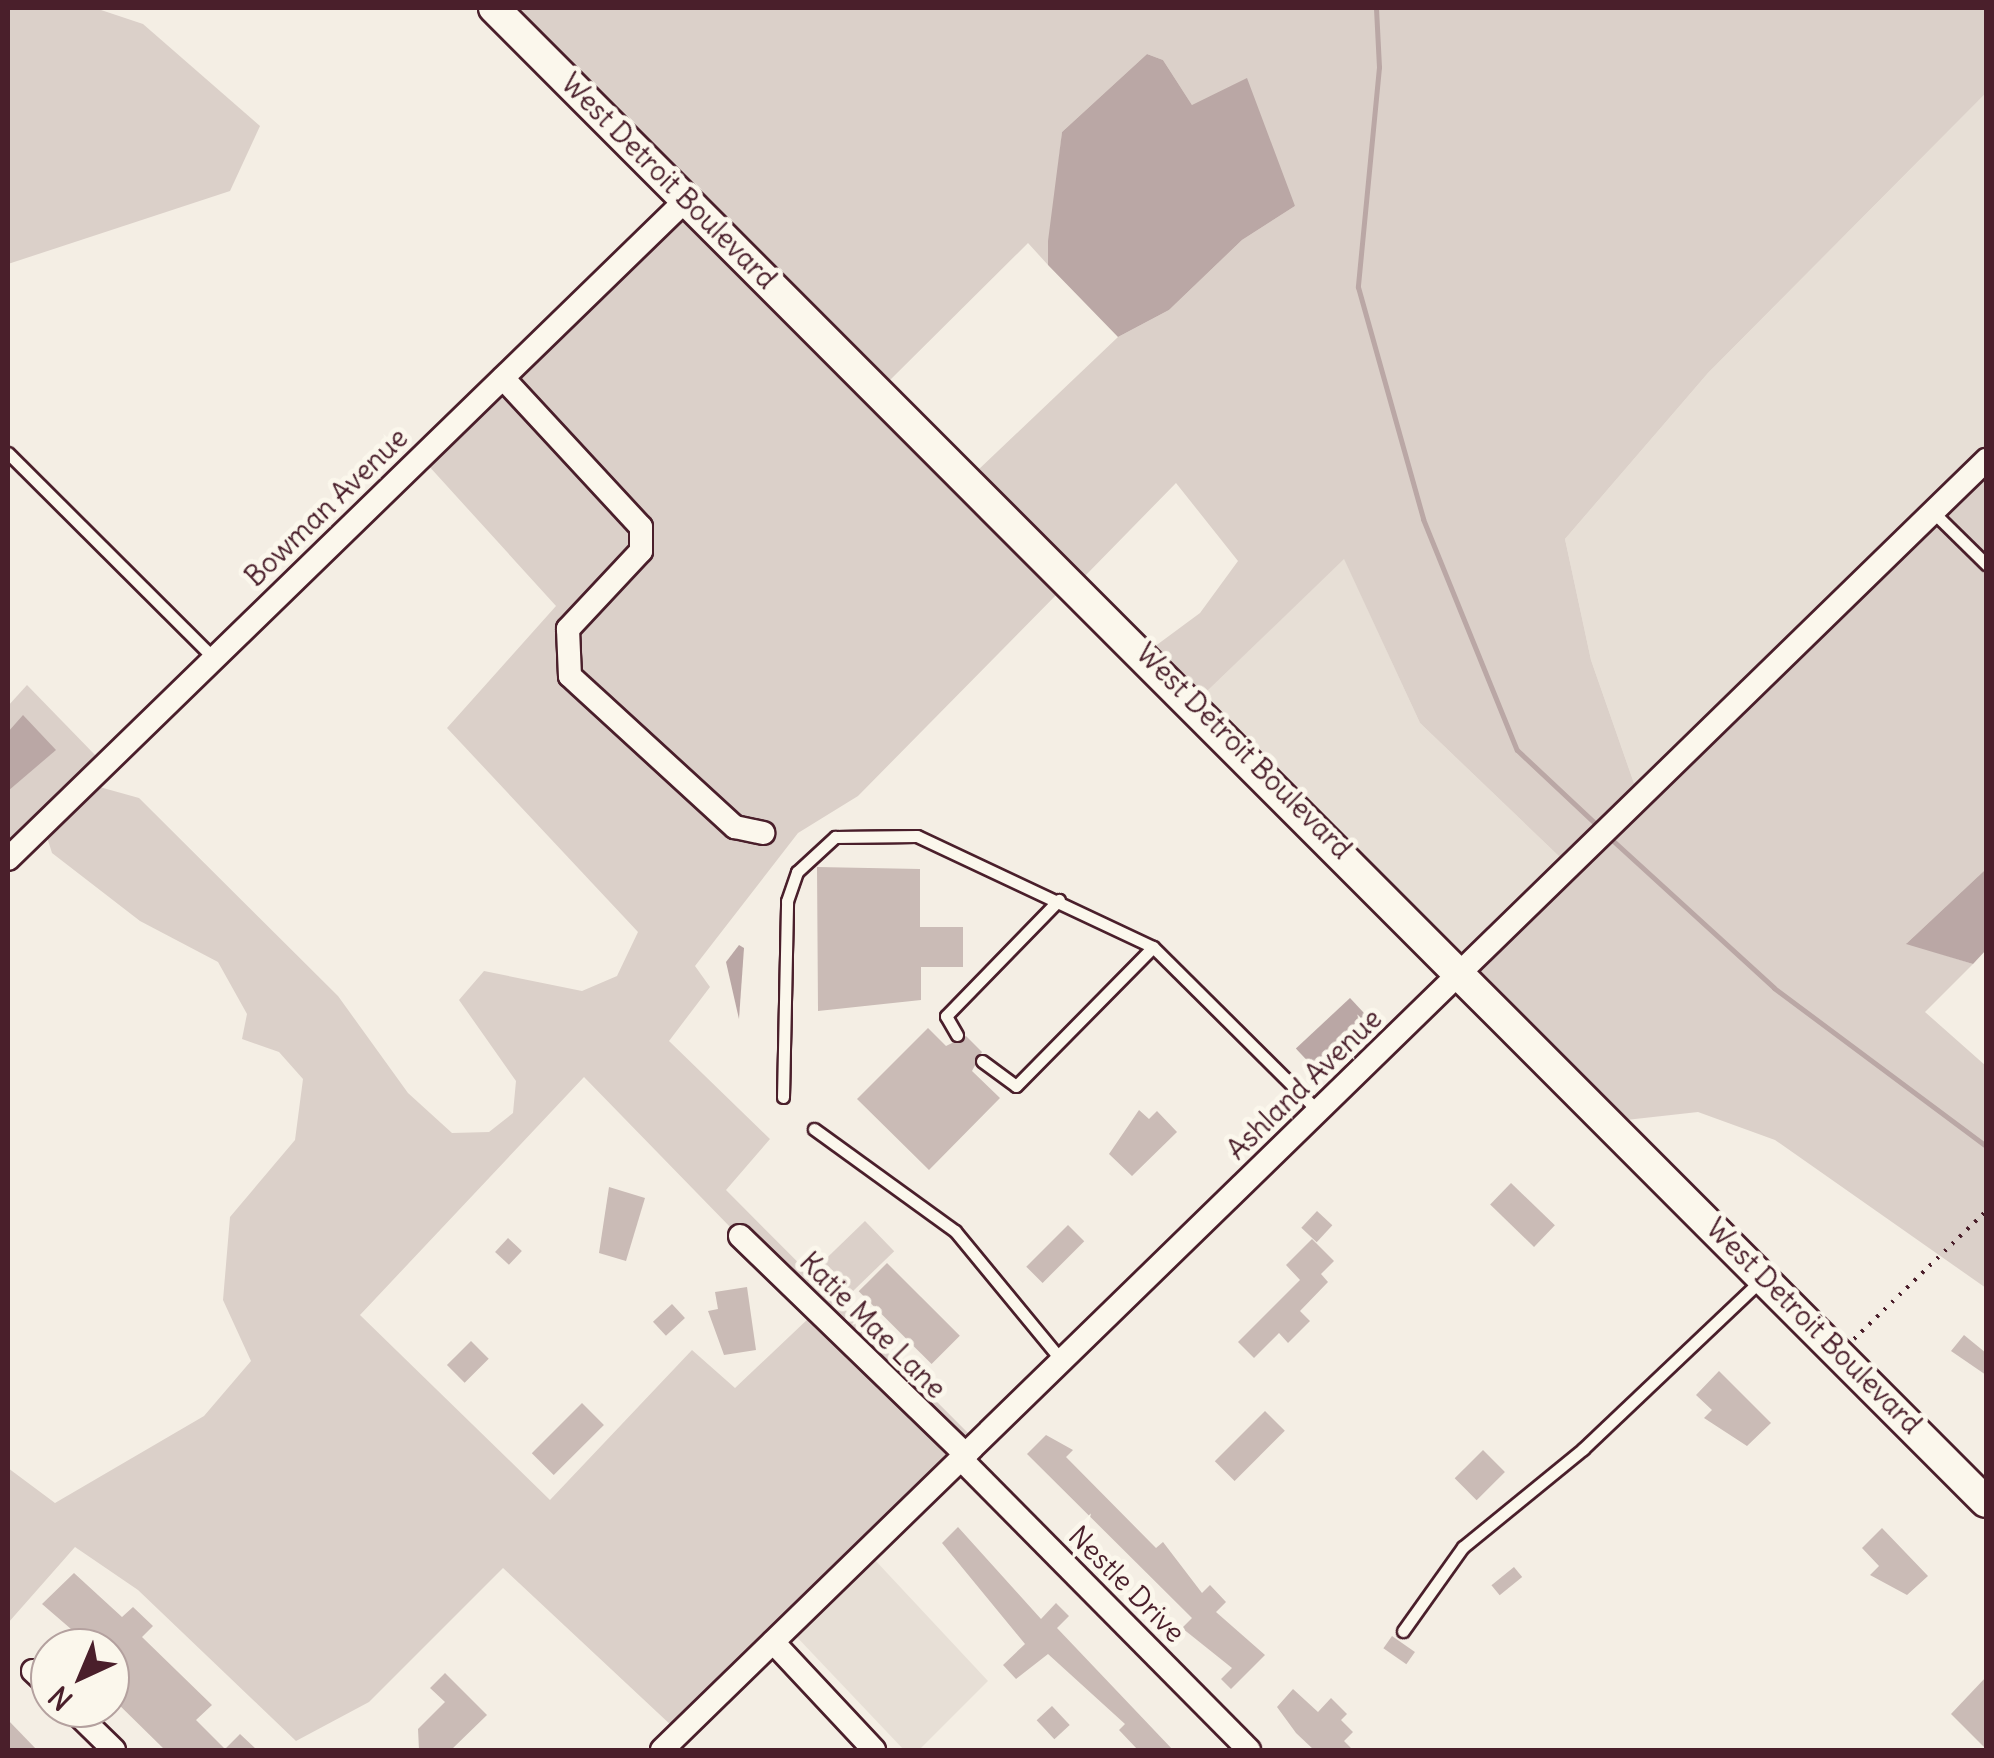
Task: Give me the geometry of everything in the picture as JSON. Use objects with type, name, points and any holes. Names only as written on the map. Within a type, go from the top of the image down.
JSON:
[{"type":"street","name":"West Detroit Boulevard","points":[[494,8],[1464,969],[1986,1502]]},
{"type":"street","name":"Bowman Avenue","points":[[8,858],[687,200]]},
{"type":"street","points":[[503,378],[641,526],[641,551],[568,628],[570,676],[735,827],[763,833]]},
{"type":"street","name":"Ashland Avenue","points":[[662,1750],[1986,460]]},
{"type":"street","name":"Katie Mae Lane","points":[[740,1236],[964,1458]]},
{"type":"street","name":"Nestle Drive","points":[[964,1458],[1249,1750]]},
{"type":"street","points":[[773,1642],[874,1750]]},
{"type":"street","points":[[91,1728],[114,1750]]},
{"type":"lane","points":[[8,453],[214,658]]},
{"type":"lane","points":[[1932,511],[1986,564]]},
{"type":"lane","points":[[782,1098],[787,901],[820,844],[917,836],[1153,947],[1318,1111]]},
{"type":"lane","points":[[956,1035],[946,1016],[1059,900]]},
{"type":"lane","points":[[982,1060],[1016,1086],[1153,947]]},
{"type":"lane","points":[[814,1129],[955,1231],[1062,1361]]},
{"type":"lane","points":[[1403,1631],[1432,1603],[1463,1547],[1583,1449],[1764,1276]]},
{"type":"path","points":[[1851,1343],[1986,1211]]},
{"type":"shaded area","points":[[8,8],[95,8],[143,24],[260,126],[230,191],[8,264]]},
{"type":"shaded area","points":[[509,8],[1986,8],[1986,93],[1708,373],[1565,539],[1591,660],[1636,789],[1564,861],[1420,723],[1344,559],[1203,695],[1154,647],[1200,613],[1238,561],[1176,483],[1084,577],[977,471],[1118,337],[1169,310],[1242,240],[1295,206],[1192,105],[1163,60],[1147,54],[1062,132],[1048,265],[1028,243],[888,382]]},
{"type":"shaded area","points":[[1147,54],[1163,60],[1192,105],[1247,78],[1295,206],[1242,240],[1169,310],[1118,337],[1048,265],[1048,241],[1062,132]]},
{"type":"shaded area","points":[[1986,93],[1986,447],[1636,789],[1591,660],[1565,539],[1708,373]]},
{"type":"shaded area","points":[[686,213],[1064,587],[858,796],[798,833],[695,966],[710,987],[669,1041],[770,1139],[726,1190],[972,1437],[967,1442],[741,1223],[733,1230],[584,1077],[360,1315],[550,1500],[692,1350],[735,1388],[810,1317],[951,1457],[673,1727],[503,1568],[369,1702],[296,1741],[138,1590],[75,1547],[8,1623],[8,1468],[55,1503],[204,1416],[251,1361],[223,1300],[230,1217],[295,1140],[303,1079],[279,1052],[242,1039],[247,1014],[218,962],[140,921],[52,853],[46,834],[96,786],[139,798],[338,996],[408,1093],[452,1133],[489,1132],[513,1113],[516,1081],[459,1000],[484,971],[582,991],[617,976],[638,932],[447,728],[556,606],[427,464]]},
{"type":"shaded area","points":[[1986,472],[1986,869],[1907,943],[1973,964],[1925,1012],[1986,1066],[1986,1288],[1775,1140],[1698,1112],[1626,1120],[1478,969]]},
{"type":"shaded area","points":[[1344,558],[1420,723],[1564,861],[1465,956],[1203,695]]},
{"type":"shaded area","points":[[27,685],[98,758],[8,846],[8,706]]},
{"type":"shaded area","points":[[23,715],[56,750],[8,791],[8,732]]},
{"type":"shaded area","points":[[1986,869],[1986,950],[1973,964],[1906,944]]},
{"type":"shaded area","points":[[739,945],[744,948],[739,1019],[726,962]]},
{"type":"shaded area","points":[[1350,998],[1368,1017],[1314,1067],[1296,1048]]},
{"type":"shaded area","points":[[865,1221],[894,1251],[845,1299],[815,1269]]},
{"type":"shaded area","points":[[874,1559],[988,1681],[919,1750],[904,1750],[794,1634]]},
{"type":"building","points":[[817,867],[920,869],[920,927],[963,927],[963,967],[921,967],[921,1000],[818,1011]]},
{"type":"building","points":[[928,1028],[946,1046],[966,1036],[982,1052],[972,1071],[1000,1098],[929,1170],[857,1099]]},
{"type":"building","points":[[1139,1110],[1149,1119],[1157,1111],[1177,1132],[1132,1176],[1109,1154]]},
{"type":"building","points":[[1511,1183],[1555,1225],[1534,1247],[1490,1205]]},
{"type":"building","points":[[609,1187],[645,1198],[626,1261],[599,1253]]},
{"type":"building","points":[[1317,1211],[1332,1225],[1317,1242],[1301,1228]]},
{"type":"building","points":[[1068,1225],[1084,1241],[1043,1283],[1026,1267]]},
{"type":"building","points":[[508,1238],[522,1251],[509,1265],[495,1252]]},
{"type":"building","points":[[1312,1239],[1334,1261],[1321,1274],[1328,1282],[1300,1311],[1310,1321],[1288,1343],[1279,1333],[1254,1358],[1238,1342],[1300,1280],[1286,1265]]},
{"type":"building","points":[[887,1263],[960,1336],[932,1364],[859,1291]]},
{"type":"building","points":[[747,1287],[756,1350],[724,1355],[708,1311],[718,1309],[715,1292]]},
{"type":"building","points":[[672,1304],[685,1318],[666,1336],[653,1322]]},
{"type":"building","points":[[1964,1335],[1986,1353],[1986,1375],[1951,1351]]},
{"type":"building","points":[[471,1341],[489,1359],[465,1383],[447,1365]]},
{"type":"building","points":[[1719,1371],[1771,1423],[1747,1446],[1704,1418],[1712,1410],[1696,1395]]},
{"type":"building","points":[[582,1403],[604,1425],[554,1475],[532,1453]]},
{"type":"building","points":[[1265,1411],[1285,1431],[1235,1481],[1215,1461]]},
{"type":"building","points":[[1046,1435],[1073,1450],[1066,1457],[1156,1548],[1163,1542],[1202,1593],[1210,1585],[1226,1602],[1216,1612],[1265,1655],[1231,1689],[1221,1679],[1232,1668],[1182,1628],[1192,1618],[1027,1454]]},
{"type":"building","points":[[1483,1450],[1505,1472],[1477,1500],[1455,1478]]},
{"type":"building","points":[[958,1527],[1041,1619],[1056,1603],[1069,1616],[1057,1628],[1173,1750],[1138,1750],[1119,1730],[1125,1724],[1048,1654],[1016,1679],[1003,1665],[1025,1644],[942,1543]]},
{"type":"building","points":[[1882,1528],[1928,1576],[1907,1595],[1870,1575],[1879,1566],[1862,1548]]},
{"type":"building","points":[[1514,1567],[1522,1577],[1500,1595],[1491,1585]]},
{"type":"building","points":[[74,1573],[122,1617],[133,1607],[153,1626],[142,1637],[212,1705],[196,1720],[225,1749],[240,1734],[257,1750],[165,1750],[130,1716],[130,1628],[70,1628],[42,1604]]},
{"type":"building","points":[[1392,1636],[1415,1652],[1406,1664],[1383,1648]]},
{"type":"building","points":[[445,1673],[487,1715],[451,1750],[419,1750],[418,1729],[445,1702],[430,1688]]},
{"type":"building","points":[[1986,1677],[1986,1749],[1951,1714]]},
{"type":"building","points":[[1293,1689],[1318,1712],[1331,1698],[1347,1714],[1341,1720],[1353,1732],[1344,1741],[1353,1750],[1314,1750],[1296,1733],[1277,1707]]},
{"type":"building","points":[[1052,1706],[1070,1725],[1054,1739],[1037,1720]]},
{"type":"building","points":[[8,1720],[37,1750],[8,1750]]},
{"type":"waterway","points":[[1376,8],[1379,67],[1358,287],[1423,519],[1517,750],[1599,827]]},
{"type":"waterway","points":[[1610,838],[1774,988],[1986,1146]]}]
